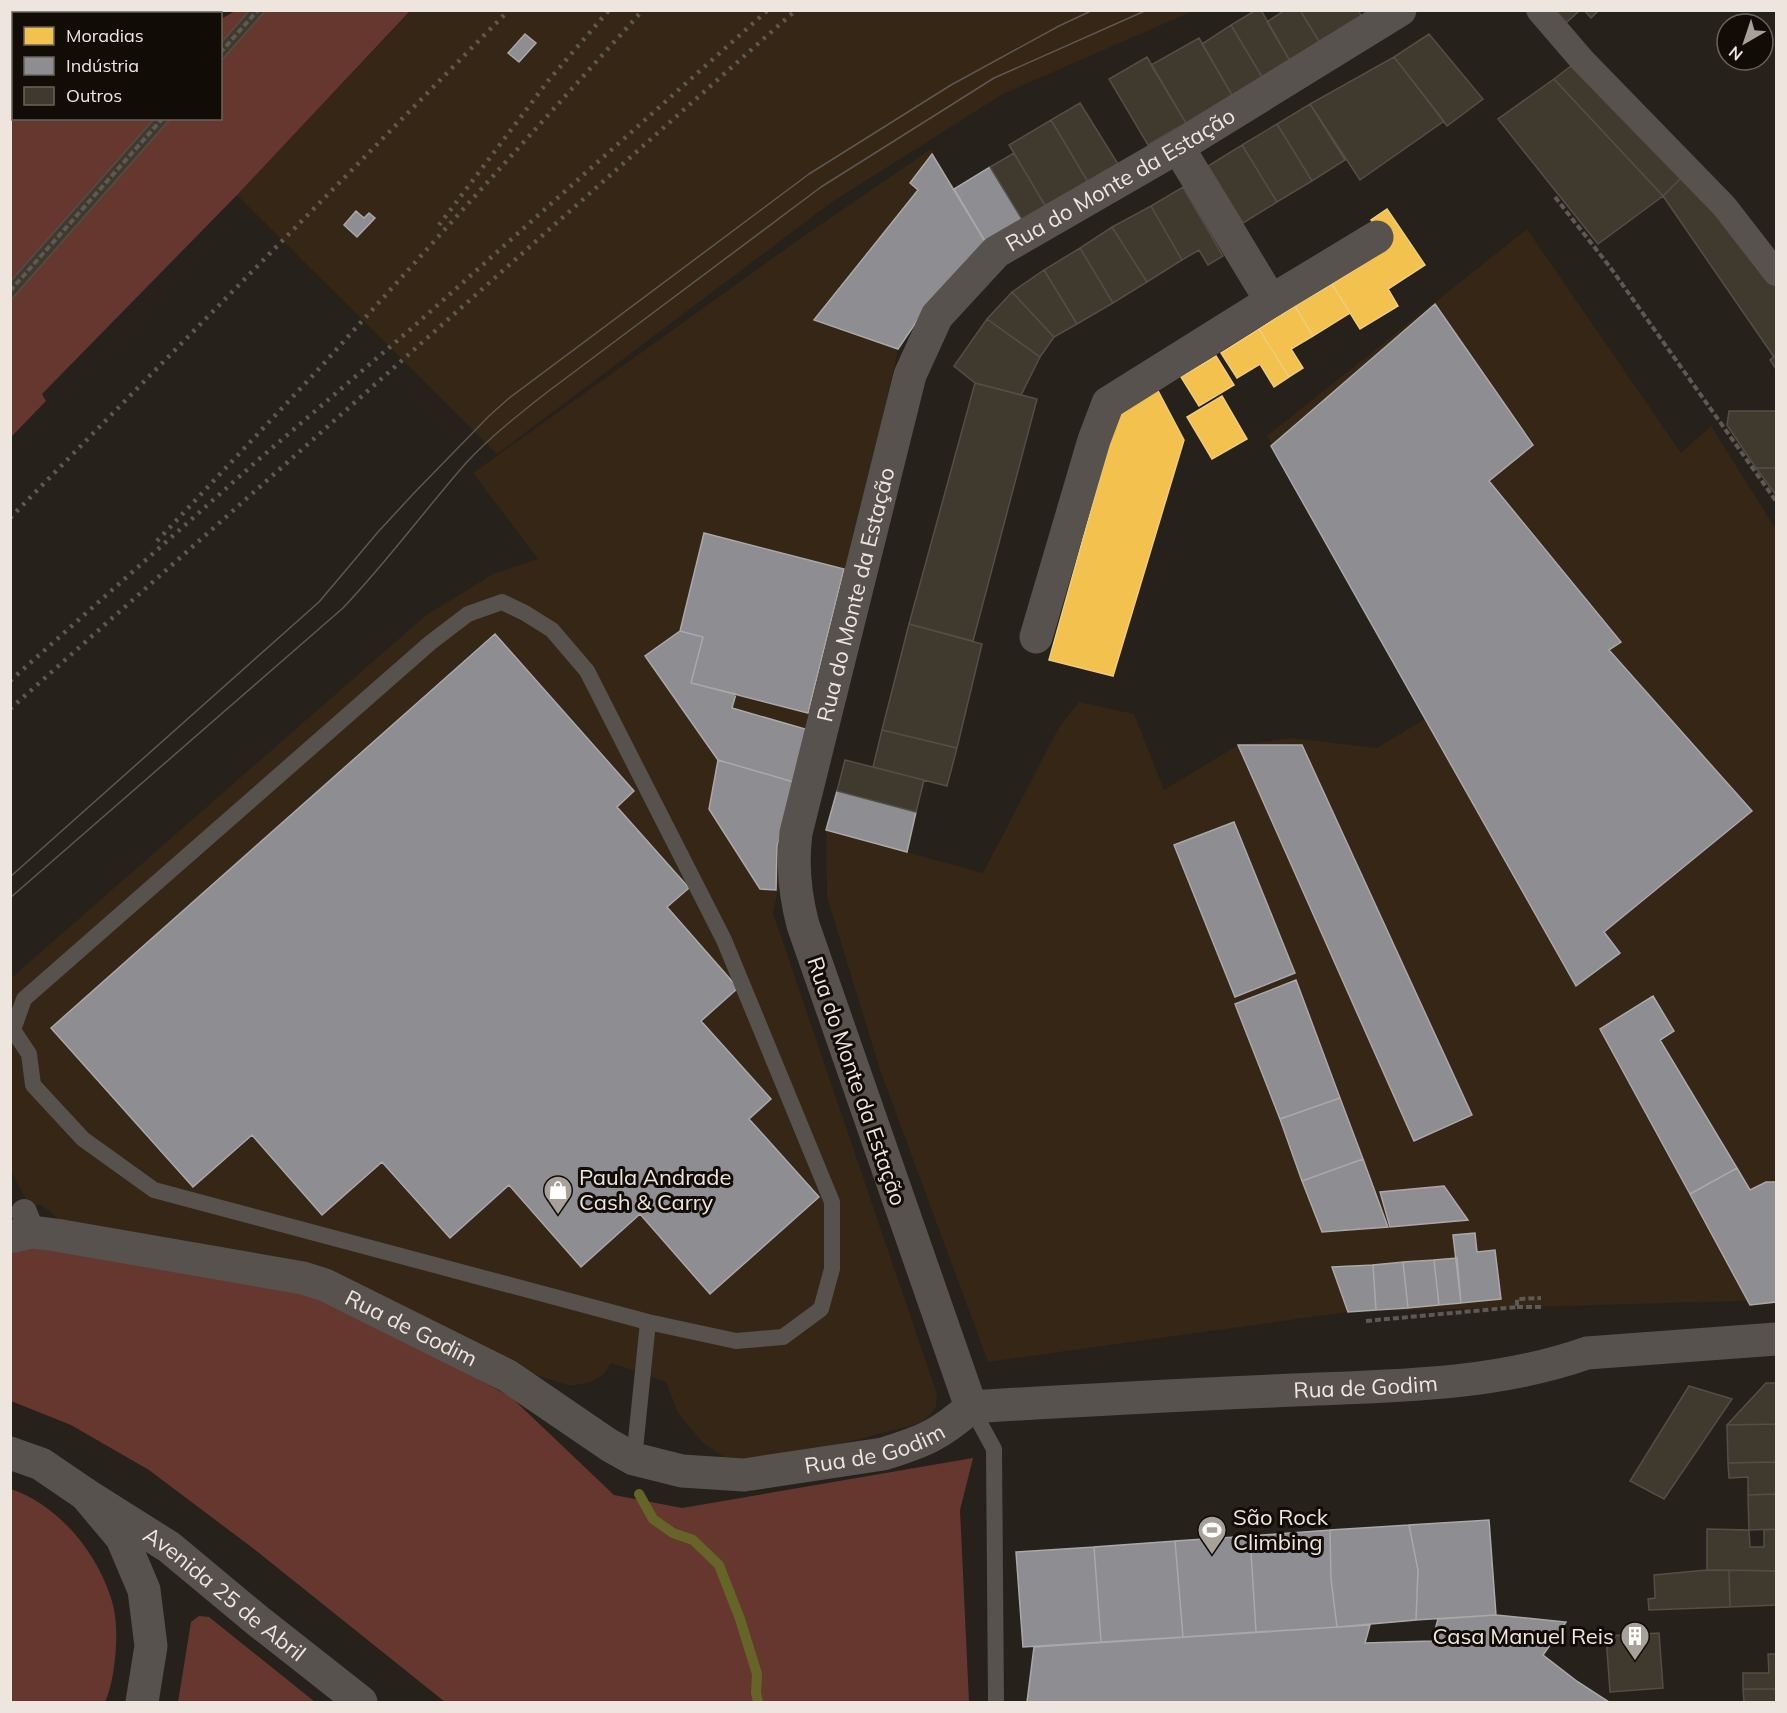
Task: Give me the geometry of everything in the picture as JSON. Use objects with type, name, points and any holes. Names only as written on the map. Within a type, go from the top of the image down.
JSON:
[{"type":"street","name":"Rua do Monte da Estação","points":[[971,1407],[803,925],[796,897],[794,852],[796,832],[910,375],[937,316],[996,252],[1178,147],[1400,10]]},
{"type":"street","points":[[1539,10],[1582,60],[1724,206],[1776,273]]},
{"type":"street","points":[[1178,147],[1271,301]]},
{"type":"street","points":[[1036,637],[1094,440],[1108,403],[1377,237]]},
{"type":"street","name":"Rua de Godim","points":[[22,1227],[303,1278],[325,1285],[508,1376],[609,1445],[634,1459],[682,1471],[744,1475],[883,1454],[928,1439],[971,1407],[1395,1386],[1494,1377],[1560,1362],[1587,1353],[1776,1339]]},
{"type":"street","points":[[10,1453],[41,1464],[85,1494],[122,1538],[144,1590],[151,1646],[142,1702]]},
{"type":"street","name":"Avenida 25 de Abril","points":[[85,1494],[169,1547],[361,1702]]},
{"type":"lane","points":[[502,602],[552,630],[587,671],[724,940],[832,1202],[832,1269],[821,1309],[783,1337],[736,1341],[648,1322],[154,1190],[83,1139],[33,1085],[29,1054],[13,1030],[24,999],[412,658],[468,614],[502,602]]},
{"type":"lane","points":[[634,1459],[648,1322]]},
{"type":"lane","points":[[971,1407],[994,1449],[996,1702]]},
{"type":"path","points":[[222,51],[258,10]]},
{"type":"path","points":[[10,291],[161,120]]},
{"type":"path","points":[[1556,197],[1610,267],[1776,501]]},
{"type":"path","points":[[1517,1307],[1517,1299],[1541,1298]]},
{"type":"path","points":[[1366,1321],[1544,1306]]},
{"type":"shaded area","points":[[235,11],[410,11],[237,195],[42,394],[46,401],[11,437],[10,70],[12,69],[12,120],[222,120],[222,18]]},
{"type":"shaded area","points":[[411,11],[1193,11],[1003,94],[832,202],[497,454],[237,195]]},
{"type":"shaded area","points":[[931,149],[986,243],[923,312],[898,349],[773,913],[937,1394],[936,1408],[927,1418],[917,1424],[798,1455],[765,1459],[724,1457],[703,1443],[678,1413],[666,1382],[611,1363],[604,1374],[591,1382],[570,1386],[64,1223],[40,1204],[31,1209],[11,1171],[10,979],[425,616],[493,574],[538,559],[473,473],[801,238]]},
{"type":"shaded area","points":[[1527,229],[1681,453],[1711,426],[1776,529],[1776,1300],[1348,1312],[988,1362],[880,1070],[827,897],[826,830],[983,873],[1058,729],[1079,702],[1134,714],[1164,790],[1238,745],[1291,738],[1377,748],[1425,719],[1267,436]]},
{"type":"shaded area","points":[[29,1244],[326,1297],[511,1397],[614,1495],[682,1508],[973,1458],[960,1510],[969,1702],[445,1702],[254,1549],[149,1470],[71,1425],[11,1401],[10,1253]]},
{"type":"shaded area","points":[[11,1489],[28,1496],[59,1518],[85,1547],[104,1580],[113,1606],[116,1632],[113,1672],[105,1702],[11,1702]]},
{"type":"shaded area","points":[[199,1616],[209,1617],[315,1702],[178,1702],[191,1622]]},
{"type":"building: Moradias","points":[[1387,209],[1425,265],[1388,289],[1398,306],[1360,329],[1332,284],[1389,248],[1371,220]]},
{"type":"building: Moradias","points":[[1332,284],[1350,313],[1313,336],[1295,306]]},
{"type":"building: Moradias","points":[[1295,306],[1313,336],[1291,349],[1303,368],[1289,377],[1259,329]]},
{"type":"building: Moradias","points":[[1259,329],[1289,377],[1274,387],[1260,364],[1237,378],[1221,353]]},
{"type":"building: Moradias","points":[[1216,356],[1234,385],[1199,406],[1181,377]]},
{"type":"building: Moradias","points":[[1155,385],[1184,440],[1113,676],[1049,660],[1121,403]]},
{"type":"building: Moradias","points":[[1222,396],[1247,439],[1212,459],[1187,417]]},
{"type":"building: Indústria","points":[[525,34],[536,43],[519,62],[508,53]]},
{"type":"building: Indústria","points":[[932,154],[986,243],[923,312],[898,349],[814,320],[918,190],[910,183]]},
{"type":"building: Indústria","points":[[990,167],[1023,221],[986,243],[954,189]]},
{"type":"building: Indústria","points":[[356,211],[364,218],[369,213],[375,218],[357,237],[344,225]]},
{"type":"building: Indústria","points":[[1435,304],[1533,445],[1489,481],[1621,642],[1609,650],[1752,811],[1604,932],[1620,953],[1576,986],[1271,446]]},
{"type":"building: Indústria","points":[[704,533],[844,569],[808,713],[691,683],[703,637],[680,631]]},
{"type":"building: Indústria","points":[[680,631],[703,637],[691,683],[736,694],[732,708],[812,731],[797,783],[718,760],[645,656]]},
{"type":"building: Indústria","points":[[495,634],[634,791],[617,807],[689,888],[667,907],[738,988],[701,1021],[771,1099],[749,1119],[819,1197],[710,1294],[640,1214],[581,1267],[509,1185],[450,1238],[382,1162],[322,1215],[252,1135],[193,1187],[51,1028]]},
{"type":"building: Indústria","points":[[1238,745],[1302,745],[1472,1115],[1414,1141]]},
{"type":"building: Indústria","points":[[718,760],[797,783],[777,846],[776,890],[760,889],[709,809]]},
{"type":"building: Indústria","points":[[837,791],[916,812],[907,852],[826,830]]},
{"type":"building: Indústria","points":[[1234,822],[1295,973],[1235,997],[1174,845]]},
{"type":"building: Indústria","points":[[1296,980],[1340,1098],[1280,1119],[1235,1004]]},
{"type":"building: Indústria","points":[[1653,996],[1674,1031],[1660,1040],[1737,1168],[1690,1194],[1600,1029]]},
{"type":"building: Indústria","points":[[1340,1098],[1363,1159],[1302,1181],[1280,1119]]},
{"type":"building: Indústria","points":[[1363,1159],[1388,1227],[1322,1232],[1302,1181]]},
{"type":"building: Indústria","points":[[1737,1168],[1750,1190],[1766,1182],[1776,1182],[1776,1302],[1750,1305],[1690,1194]]},
{"type":"building: Indústria","points":[[1444,1186],[1468,1220],[1390,1227],[1380,1192]]},
{"type":"building: Indústria","points":[[1475,1233],[1477,1252],[1495,1250],[1501,1299],[1461,1303],[1453,1235]]},
{"type":"building: Indústria","points":[[1457,1258],[1461,1303],[1439,1305],[1434,1260]]},
{"type":"building: Indústria","points":[[1434,1260],[1439,1305],[1408,1308],[1403,1262]]},
{"type":"building: Indústria","points":[[1403,1262],[1408,1308],[1376,1310],[1373,1265]]},
{"type":"building: Indústria","points":[[1373,1265],[1376,1310],[1348,1312],[1332,1267]]},
{"type":"building: Indústria","points":[[1489,1520],[1496,1615],[1416,1620],[1418,1570],[1409,1525]]},
{"type":"building: Indústria","points":[[1409,1525],[1418,1570],[1416,1620],[1337,1627],[1331,1579],[1330,1530]]},
{"type":"building: Indústria","points":[[1330,1530],[1331,1579],[1337,1627],[1256,1632],[1250,1536]]},
{"type":"building: Indústria","points":[[1250,1536],[1256,1632],[1183,1637],[1175,1541]]},
{"type":"building: Indústria","points":[[1175,1541],[1183,1637],[1101,1642],[1094,1547]]},
{"type":"building: Indústria","points":[[1094,1547],[1101,1642],[1023,1647],[1016,1552]]},
{"type":"building: Indústria","points":[[1496,1615],[1566,1622],[1543,1655],[1609,1702],[1027,1702],[1034,1647],[1370,1625],[1365,1643],[1432,1641],[1438,1619]]},
{"type":"building: Outros","points":[[250,10],[266,10],[222,60],[222,42]]},
{"type":"building: Outros","points":[[1256,10],[1261,10],[1290,61],[1262,77],[1231,25]]},
{"type":"building: Outros","points":[[1285,10],[1300,10],[1320,43],[1290,61],[1267,22]]},
{"type":"building: Outros","points":[[1300,10],[1358,10],[1362,17],[1320,43]]},
{"type":"building: Outros","points":[[1553,10],[1580,10],[1565,24]]},
{"type":"building: Outros","points":[[1584,10],[1599,10],[1591,18]]},
{"type":"building: Outros","points":[[1231,25],[1262,77],[1232,95],[1202,44]]},
{"type":"building: Outros","points":[[1429,34],[1483,99],[1447,126],[1394,57]]},
{"type":"building: Outros","points":[[1199,38],[1232,95],[1186,123],[1151,65]]},
{"type":"building: Outros","points":[[1147,57],[1186,123],[1148,145],[1109,79]]},
{"type":"building: Outros","points":[[1394,57],[1444,121],[1360,180],[1310,104]]},
{"type":"building: Outros","points":[[1576,62],[1684,175],[1663,196],[1554,79]]},
{"type":"building: Outros","points":[[1554,79],[1663,196],[1598,244],[1498,119]]},
{"type":"building: Outros","points":[[1080,103],[1118,164],[1088,182],[1051,120]]},
{"type":"building: Outros","points":[[1310,104],[1345,160],[1312,181],[1277,124]]},
{"type":"building: Outros","points":[[153,120],[169,120],[10,301],[10,282]]},
{"type":"building: Outros","points":[[1051,120],[1088,182],[1046,207],[1009,145]]},
{"type":"building: Outros","points":[[1277,124],[1312,181],[1277,202],[1242,145]]},
{"type":"building: Outros","points":[[1242,145],[1277,202],[1243,223],[1208,166]]},
{"type":"building: Outros","points":[[1014,153],[1046,207],[1023,221],[990,167]]},
{"type":"building: Outros","points":[[1684,175],[1776,280],[1776,355],[1774,357],[1663,196]]},
{"type":"building: Outros","points":[[1183,187],[1223,256],[1208,265],[1199,250],[1182,260],[1151,206]]},
{"type":"building: Outros","points":[[1151,206],[1182,260],[1147,282],[1112,227]]},
{"type":"building: Outros","points":[[1112,227],[1147,282],[1113,303],[1080,248]]},
{"type":"building: Outros","points":[[1080,248],[1113,303],[1077,324],[1044,270]]},
{"type":"building: Outros","points":[[1044,270],[1077,324],[1054,337],[1012,292]]},
{"type":"building: Outros","points":[[1012,292],[1054,337],[1040,357],[987,319]]},
{"type":"building: Outros","points":[[987,319],[1040,357],[1021,395],[975,383],[954,366]]},
{"type":"building: Outros","points":[[1776,355],[1776,369],[1770,360]]},
{"type":"building: Outros","points":[[975,383],[1037,399],[973,641],[909,624]]},
{"type":"building: Outros","points":[[1729,411],[1776,411],[1776,468],[1756,468],[1727,425]]},
{"type":"building: Outros","points":[[1756,468],[1776,468],[1776,495]]},
{"type":"building: Outros","points":[[909,624],[982,644],[957,748],[882,730]]},
{"type":"building: Outros","points":[[882,730],[957,748],[947,786],[873,767]]},
{"type":"building: Outros","points":[[845,760],[924,780],[916,812],[837,791]]},
{"type":"building: Outros","points":[[1766,1383],[1776,1383],[1776,1424],[1727,1425]]},
{"type":"building: Outros","points":[[1689,1386],[1732,1399],[1664,1499],[1630,1481]]},
{"type":"building: Outros","points":[[1776,1424],[1776,1462],[1728,1463],[1727,1425]]},
{"type":"building: Outros","points":[[1776,1462],[1776,1494],[1748,1495],[1748,1477],[1729,1478],[1728,1463]]},
{"type":"building: Outros","points":[[1776,1494],[1776,1529],[1749,1530],[1748,1495]]},
{"type":"building: Outros","points":[[1707,1529],[1749,1530],[1750,1547],[1764,1547],[1764,1530],[1776,1529],[1776,1571],[1707,1570]]},
{"type":"building: Outros","points":[[1729,1570],[1730,1607],[1649,1610],[1648,1599],[1655,1598],[1654,1575]]},
{"type":"building: Outros","points":[[1729,1570],[1776,1571],[1776,1605],[1730,1607]]},
{"type":"building: Outros","name":"Casa Manuel Reis","points":[[1659,1633],[1663,1688],[1610,1692],[1606,1636]]},
{"type":"building: Outros","points":[[1768,1654],[1776,1654],[1776,1689],[1743,1689],[1743,1673],[1769,1673]]},
{"type":"building: Outros","points":[[1743,1689],[1776,1689],[1776,1702],[1744,1702]]},
{"type":"waterway","points":[[639,1494],[653,1519],[673,1533],[693,1540],[719,1565],[740,1619],[757,1674],[758,1702]]},
{"type":"tram line","points":[[10,877],[319,602],[415,492],[508,399],[809,174],[951,85],[1093,10]]},
{"type":"tram line","points":[[10,898],[343,608],[466,463],[494,435],[546,393],[821,187],[994,78],[1147,10]]},
{"type":"railway","points":[[10,518],[509,10]]},
{"type":"railway","points":[[439,225],[548,81],[609,10]]},
{"type":"railway","points":[[157,541],[317,371],[643,10]]},
{"type":"railway","points":[[10,681],[258,460],[412,328],[768,10]]},
{"type":"railway","points":[[10,709],[796,10]]},
{"type":"place","name":"Paula Andrade Cash & Carry","points":[[558,1216]]},
{"type":"place","name":"São Rock Climbing","points":[[1212,1556]]},
{"type":"place","name":"Casa Manuel Reis","points":[[1635,1662]]}]
